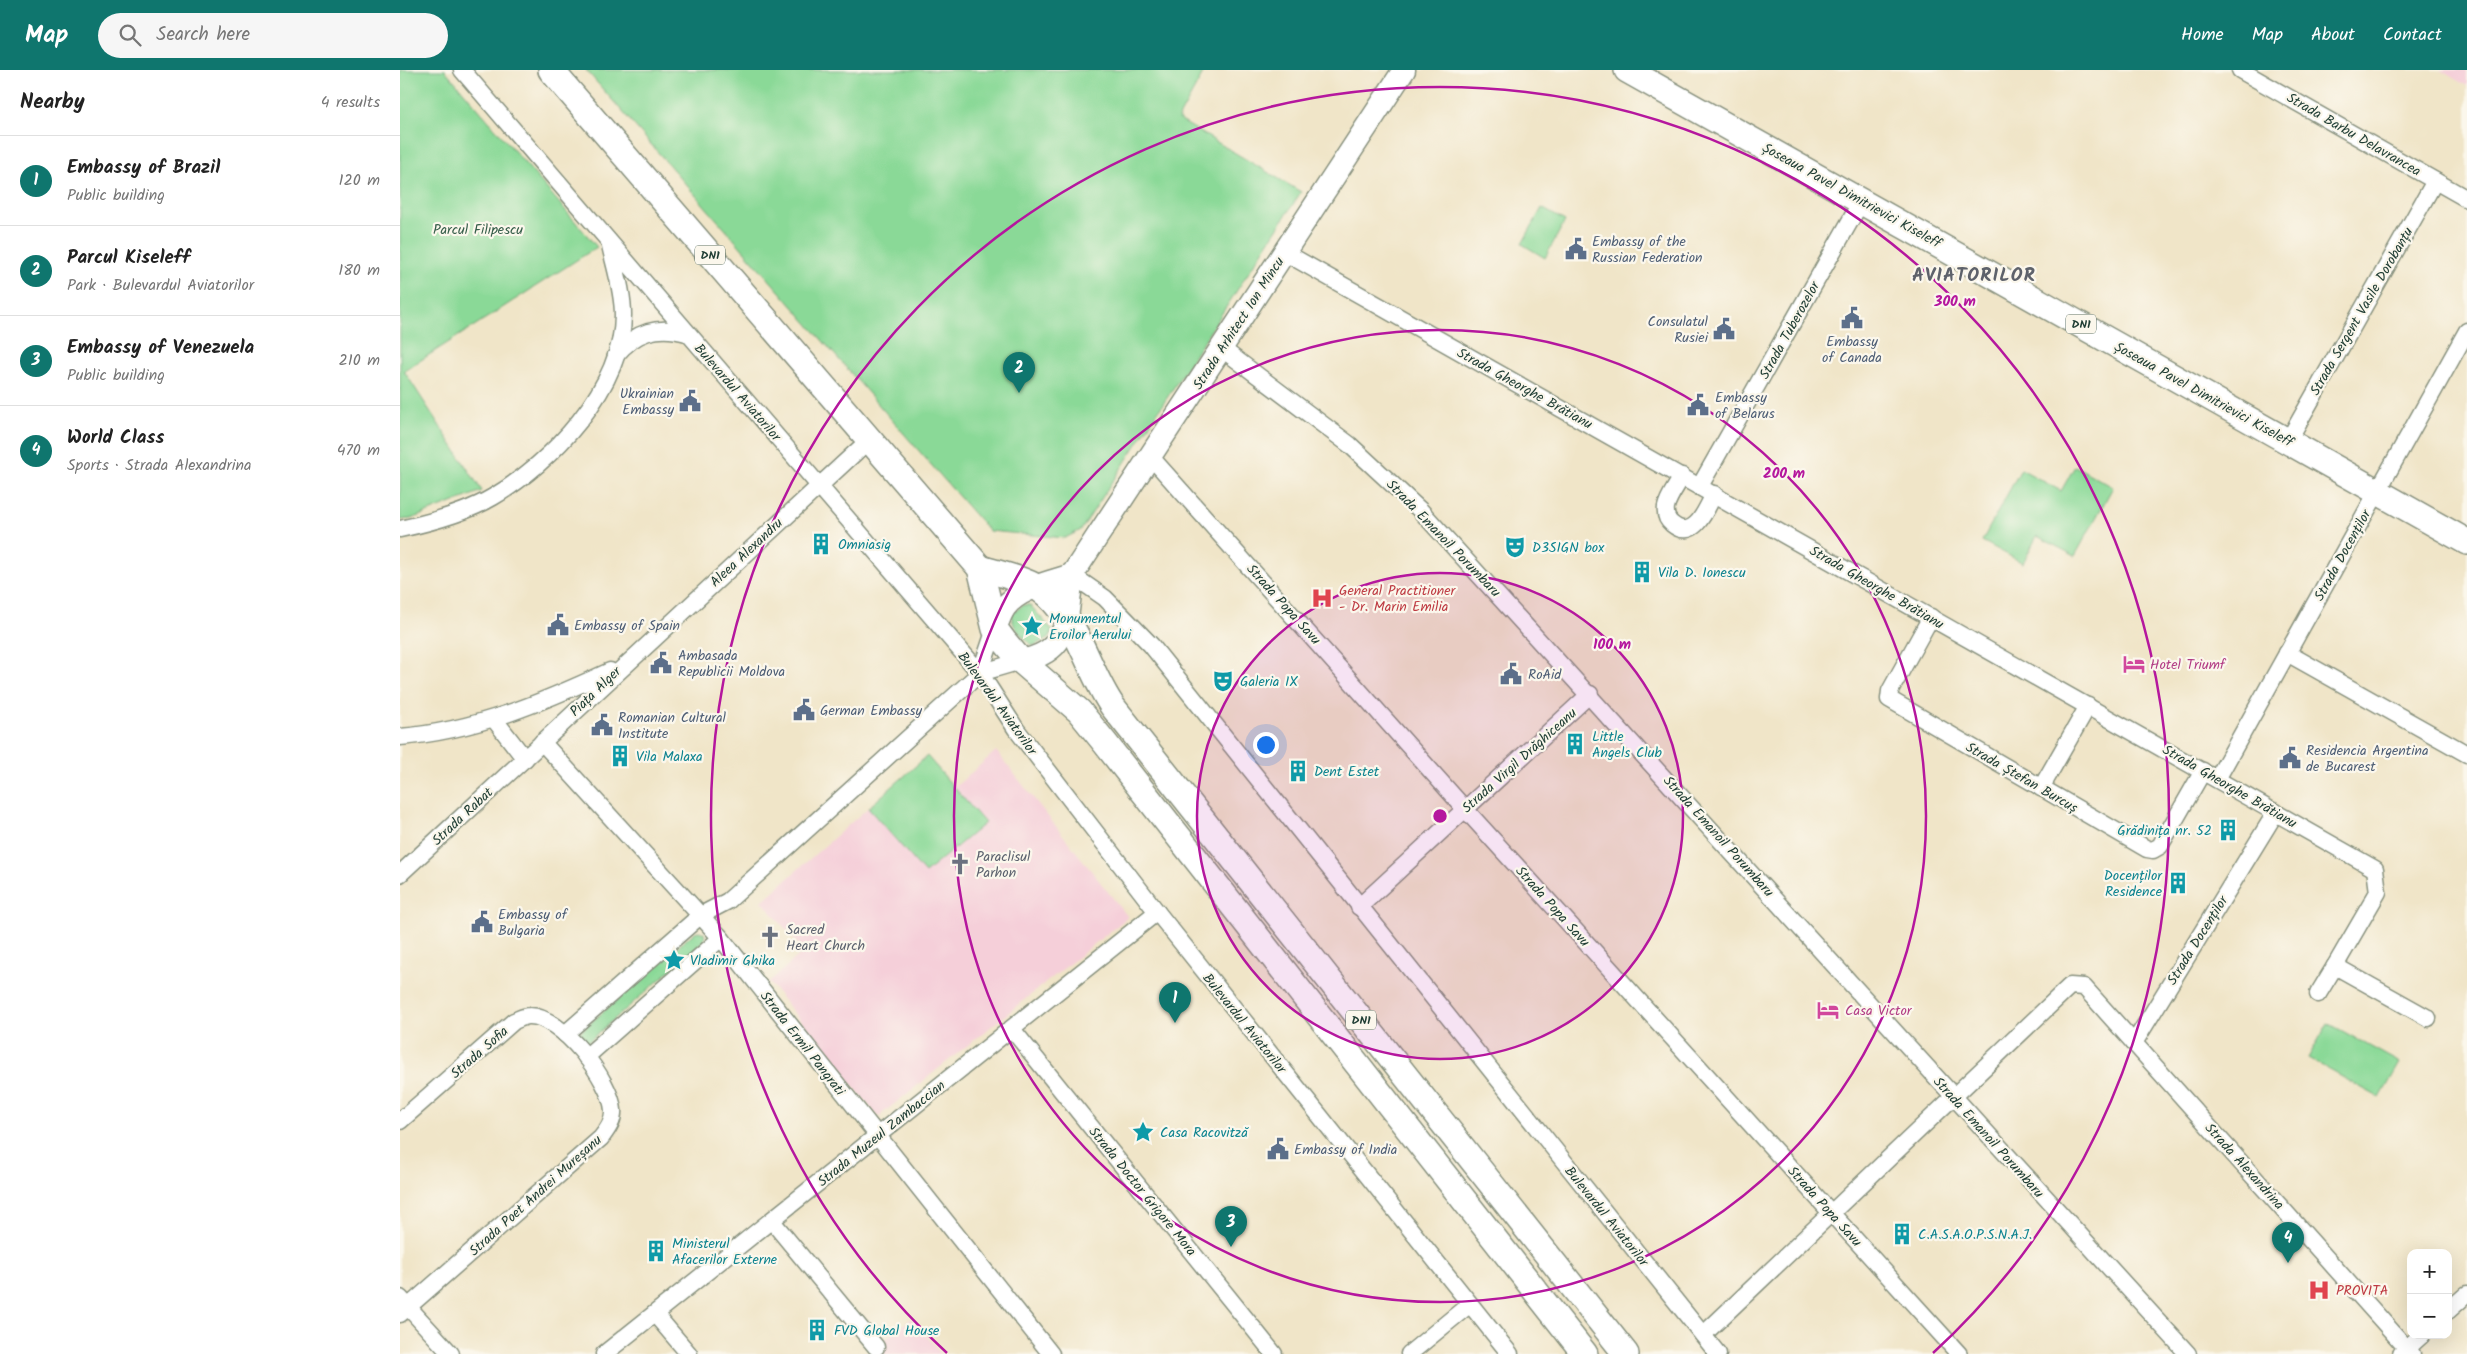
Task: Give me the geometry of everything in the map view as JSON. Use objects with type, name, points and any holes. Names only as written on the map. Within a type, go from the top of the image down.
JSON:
[{"type":"main road","name":"DN1","points":[[551,70],[980,568],[995,629],[1021,661],[1074,707],[1105,743],[1585,1354]]},
{"type":"main road","name":"Strada Arhitect Ion Mincu","points":[[1021,661],[1034,658],[1053,649],[1059,641],[1066,616],[1072,575],[1404,70]]},
{"type":"main road","name":"Șoseaua Pavel Dimitrievici Kiseleff","points":[[1627,70],[1862,200],[2467,542]]},
{"type":"main road","points":[[980,568],[1036,587],[1066,616]]},
{"type":"main road","points":[[995,629],[1008,604],[1036,587],[1072,575]]},
{"type":"main road","name":"DN1","points":[[1066,616],[1099,685],[1113,707],[1626,1354]]},
{"type":"street","name":"Bulevardul Aviatorilor","points":[[462,70],[980,673],[1016,729],[1157,912],[1510,1354]]},
{"type":"street","name":"Strada Barbu Delavrancea","points":[[2247,72],[2467,200]]},
{"type":"street","name":"Strada Sergent Vasile Dorobanțu","points":[[2288,441],[2435,181]]},
{"type":"street","name":"Strada Tuberozelor","points":[[1682,476],[1666,505],[1665,514],[1670,523],[1678,528],[1687,530],[1695,526],[1707,490],[1862,200]]},
{"type":"street","points":[[400,528],[429,523],[492,498],[539,466],[585,413],[608,375],[616,354],[623,317],[619,281],[609,241]]},
{"type":"street","name":"Strada Gheorghe Brătianu","points":[[1284,252],[2375,869],[2378,892],[2318,994]]},
{"type":"street","points":[[616,354],[633,338],[660,328],[687,333]]},
{"type":"street","name":"Strada Docenților","points":[[2210,775],[2287,653],[2467,331]]},
{"type":"street","name":"Strada Emanoil Porumbaru","points":[[1222,348],[1319,420],[1386,477],[1420,510],[1590,694],[1953,1098],[2188,1354]]},
{"type":"street","name":"Aleea Alexandru","points":[[624,665],[869,440]]},
{"type":"street","name":"Strada Popa Savu","points":[[1150,456],[1465,809],[1959,1354]]},
{"type":"street","name":"Bulevardul Aviatorilor","points":[[1072,575],[1105,598],[1146,640],[1718,1354]]},
{"type":"street","name":"Strada Ștefan Burcuș","points":[[1931,617],[1890,691],[1890,699],[2147,850],[2153,850],[2160,846],[2210,775]]},
{"type":"street","points":[[980,673],[995,629]]},
{"type":"street","points":[[2287,653],[2467,754]]},
{"type":"street","points":[[565,1034],[701,915],[728,901],[980,673],[1021,661]]},
{"type":"street","name":"Piața Alger","points":[[494,720],[624,665]]},
{"type":"street","name":"Piața Alger","points":[[525,759],[624,665]]},
{"type":"street","name":"Strada Virgil Drăghiceanu","points":[[1359,906],[1590,694]]},
{"type":"street","points":[[2041,788],[2088,706]]},
{"type":"street","points":[[400,737],[422,735],[494,720],[525,759]]},
{"type":"street","name":"Strada Ermil Pangrati","points":[[542,742],[721,938],[1052,1354]]},
{"type":"street","name":"Strada Rabat","points":[[400,874],[525,759]]},
{"type":"street","name":"Strada Docenților","points":[[2134,1043],[2276,812]]},
{"type":"street","points":[[586,1057],[721,938],[720,919],[728,901]]},
{"type":"street","name":"Strada Muzeul Zambaccian","points":[[604,1354],[1157,912]]},
{"type":"street","points":[[2335,966],[2428,1018]]},
{"type":"street","name":"Strada Alexandrina","points":[[1953,1098],[2070,986],[2084,987],[2407,1352]]},
{"type":"street","name":"Strada Sofia","points":[[400,1121],[514,1021],[530,1016],[539,1018],[565,1034],[586,1057]]},
{"type":"street","name":"Strada Doctor Grigore Mora","points":[[1012,1029],[1274,1354]]},
{"type":"street","name":"Strada Poet Andrei Mureșanu","points":[[403,1306],[601,1138],[610,1126],[613,1112],[611,1099],[598,1072],[586,1057]]},
{"type":"street","points":[[1703,1336],[1953,1098]]},
{"type":"street","points":[[772,1221],[876,1347]]},
{"type":"street","points":[[2452,1307],[2467,1294]]},
{"type":"street","points":[[1409,1354],[1470,1304]]},
{"type":"street","points":[[403,1306],[451,1354]]},
{"type":"street","points":[[655,1314],[689,1354]]},
{"type":"street","points":[[2407,1352],[2418,1339]]},
{"type":"shaded area","points":[[2440,70],[2467,70],[2467,86]]},
{"type":"shaded area","points":[[996,751],[1128,917],[878,1117],[769,982],[804,951],[762,901],[927,756],[955,787]]},
{"type":"shaded area","points":[[912,1318],[941,1354],[867,1354]]},
{"type":"green space","name":"Parcul Filipescu","points":[[400,70],[445,70],[597,247],[404,371],[482,491],[411,519],[400,520]]},
{"type":"green space","points":[[586,70],[1205,70],[1178,119],[1301,192],[1081,530],[1065,538],[989,531]]},
{"type":"green space","points":[[1542,208],[1565,221],[1545,258],[1522,244]]},
{"type":"green space","points":[[2075,466],[2113,487],[2075,556],[2037,536],[2023,563],[1982,541],[2021,469],[2061,491]]},
{"type":"green space","points":[[1023,605],[1030,605],[1052,630],[1050,637],[1033,646],[1019,632],[1012,619],[1012,614]]},
{"type":"green space","points":[[927,756],[985,823],[925,873],[868,808]]},
{"type":"green space","points":[[695,932],[704,933],[705,938],[703,942],[588,1042],[584,1043],[578,1037],[580,1032]]},
{"type":"green space","points":[[2328,1023],[2400,1063],[2380,1098],[2308,1058]]},
{"type":"place","name":"Embassy of the Russian Federation","points":[[1576,249]]},
{"type":"place","name":"Embassy of Canada","points":[[1852,318]]},
{"type":"place","name":"Consulatul Rusiei","points":[[1724,329]]},
{"type":"place","name":"Parcul Kiseleff","points":[[1019,393]]},
{"type":"place","name":"Ukrainian Embassy","points":[[690,401]]},
{"type":"place","name":"Embassy of Belarus","points":[[1698,405]]},
{"type":"place","name":"Omniasig","points":[[821,544]]},
{"type":"place","name":"D3SIGN box","points":[[1515,547]]},
{"type":"place","name":"Vila D. Ionescu","points":[[1642,572]]},
{"type":"place","name":"General Practitioner - Dr. Marin Emilia","points":[[1322,598]]},
{"type":"place","name":"Embassy of Spain","points":[[558,625]]},
{"type":"place","name":"Monumentul Eroilor Aerului","points":[[1032,626]]},
{"type":"place","name":"Ambasada Republicii Moldova","points":[[661,663]]},
{"type":"place","name":"Hotel Triumf","points":[[2134,664]]},
{"type":"place","name":"RoAid","points":[[1511,674]]},
{"type":"place","name":"Galeria IX","points":[[1223,681]]},
{"type":"place","name":"German Embassy","points":[[804,710]]},
{"type":"place","name":"Romanian Cultural Institute","points":[[602,725]]},
{"type":"place","name":"Little Angels Club","points":[[1575,744]]},
{"type":"place","name":"Vila Malaxa","points":[[620,756]]},
{"type":"place","name":"Residencia Argentina de Bucarest","points":[[2290,758]]},
{"type":"place","name":"Dent Estet","points":[[1298,771]]},
{"type":"place","name":"Grădinița nr. 52","points":[[2228,830]]},
{"type":"place","name":"Paraclisul Parhon","points":[[960,864]]},
{"type":"place","name":"Docenților Residence","points":[[2178,883]]},
{"type":"place","name":"Embassy of Bulgaria","points":[[482,922]]},
{"type":"place","name":"Sacred Heart Church","points":[[770,937]]},
{"type":"place","name":"Vladimir Ghika","points":[[674,960]]},
{"type":"place","name":"Casa Victor","points":[[1828,1010]]},
{"type":"place","name":"Embassy of Brazil","points":[[1175,1023]]},
{"type":"place","name":"Casa Racovitză","points":[[1143,1132]]},
{"type":"place","name":"Embassy of India","points":[[1278,1149]]},
{"type":"place","name":"C.A.S.A.O.P.S.N.A.J.","points":[[1902,1234]]},
{"type":"place","name":"Embassy of Venezuela","points":[[1231,1247]]},
{"type":"place","name":"Ministerul Afacerilor Externe","points":[[656,1251]]},
{"type":"place","name":"World Class","points":[[2288,1263]]},
{"type":"place","name":"PROVITA","points":[[2319,1290]]},
{"type":"place","name":"FVD Global House","points":[[817,1330]]},
{"type":"district","name":"AVIATORILOR","points":[[1974,274]]}]
